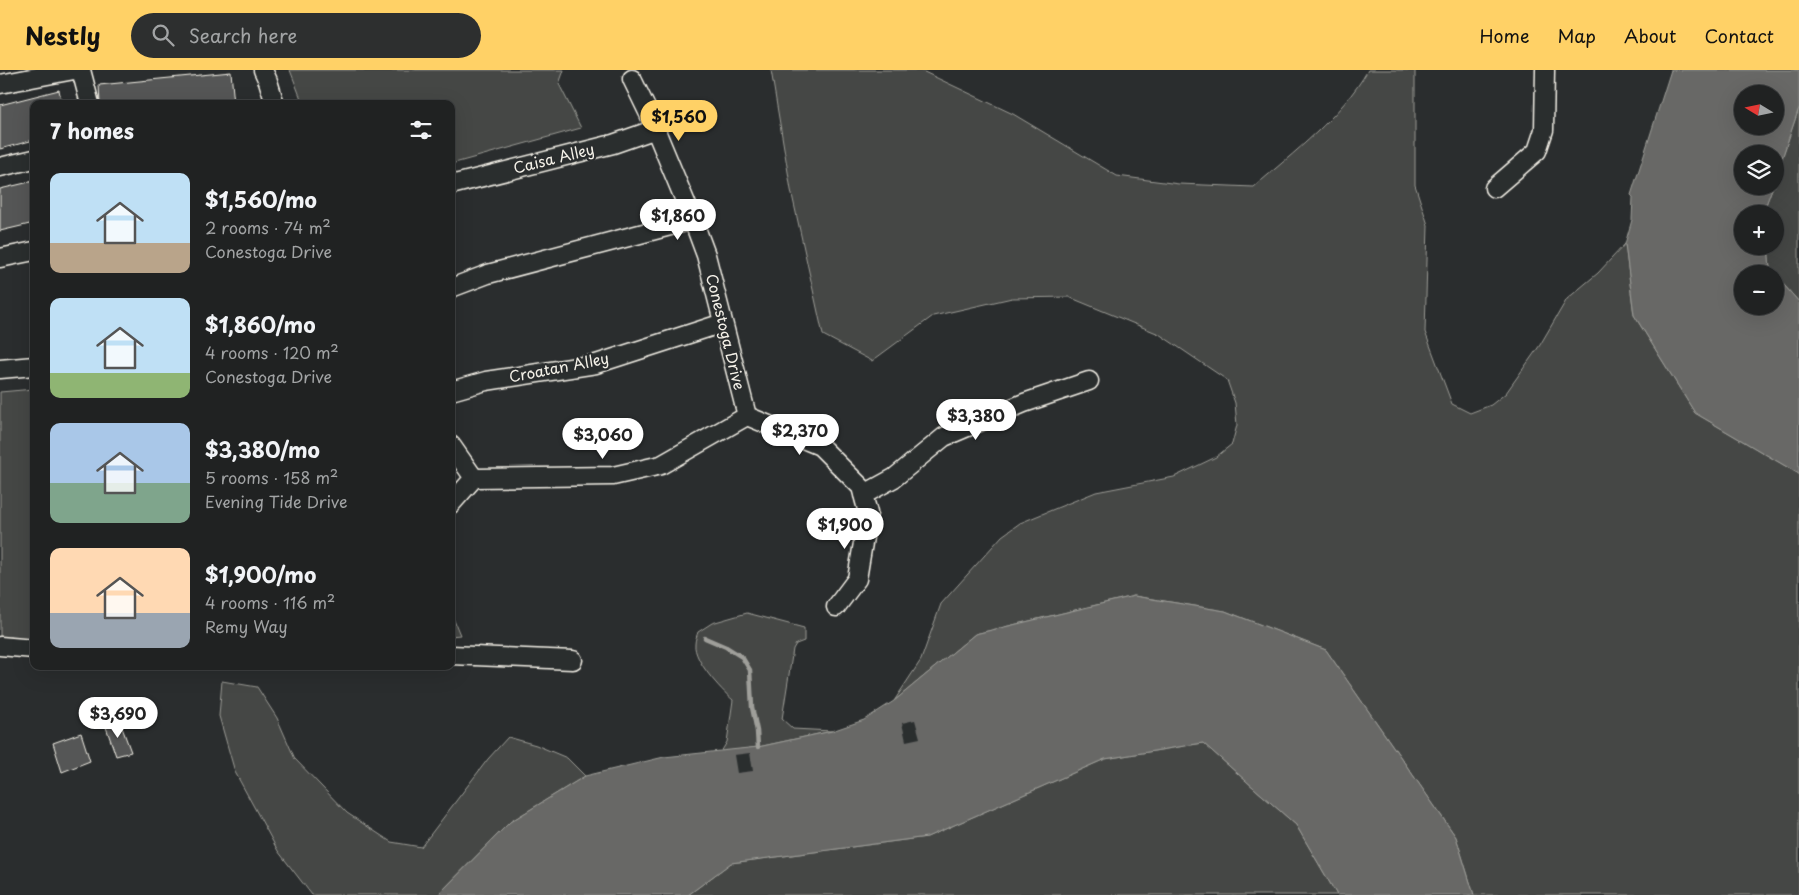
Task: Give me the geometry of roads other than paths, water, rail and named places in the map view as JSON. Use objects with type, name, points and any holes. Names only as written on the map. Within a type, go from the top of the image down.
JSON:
[{"type":"street","points":[[0,84],[74,70]]},
{"type":"street","points":[[81,70],[89,100]]},
{"type":"street","points":[[263,70],[274,100]]},
{"type":"street","points":[[1494,188],[1537,151],[1544,130],[1545,70]]},
{"type":"street","name":"Conestoga Drive","points":[[632,79],[656,129],[706,255],[747,416]]},
{"type":"street","name":"Caisa Alley","points":[[455,184],[613,144],[656,129]]},
{"type":"street","points":[[0,167],[30,161]]},
{"type":"street","points":[[455,286],[488,274],[693,220]]},
{"type":"street","points":[[0,258],[30,252]]},
{"type":"street","name":"Croatan Alley","points":[[455,390],[486,381],[596,364],[723,323]]},
{"type":"street","points":[[0,369],[30,366]]},
{"type":"street","points":[[863,495],[894,478],[944,437],[1024,403],[1089,381]]},
{"type":"street","points":[[455,499],[474,478],[613,476],[661,465],[747,416],[820,446],[861,486],[868,513],[857,579],[836,606]]},
{"type":"street","points":[[455,451],[474,478]]},
{"type":"street","points":[[0,646],[30,649]]},
{"type":"street","points":[[455,655],[573,660]]},
{"type":"waterway","points":[[705,638],[726,647],[742,657],[750,670],[752,707],[758,747]]}]
